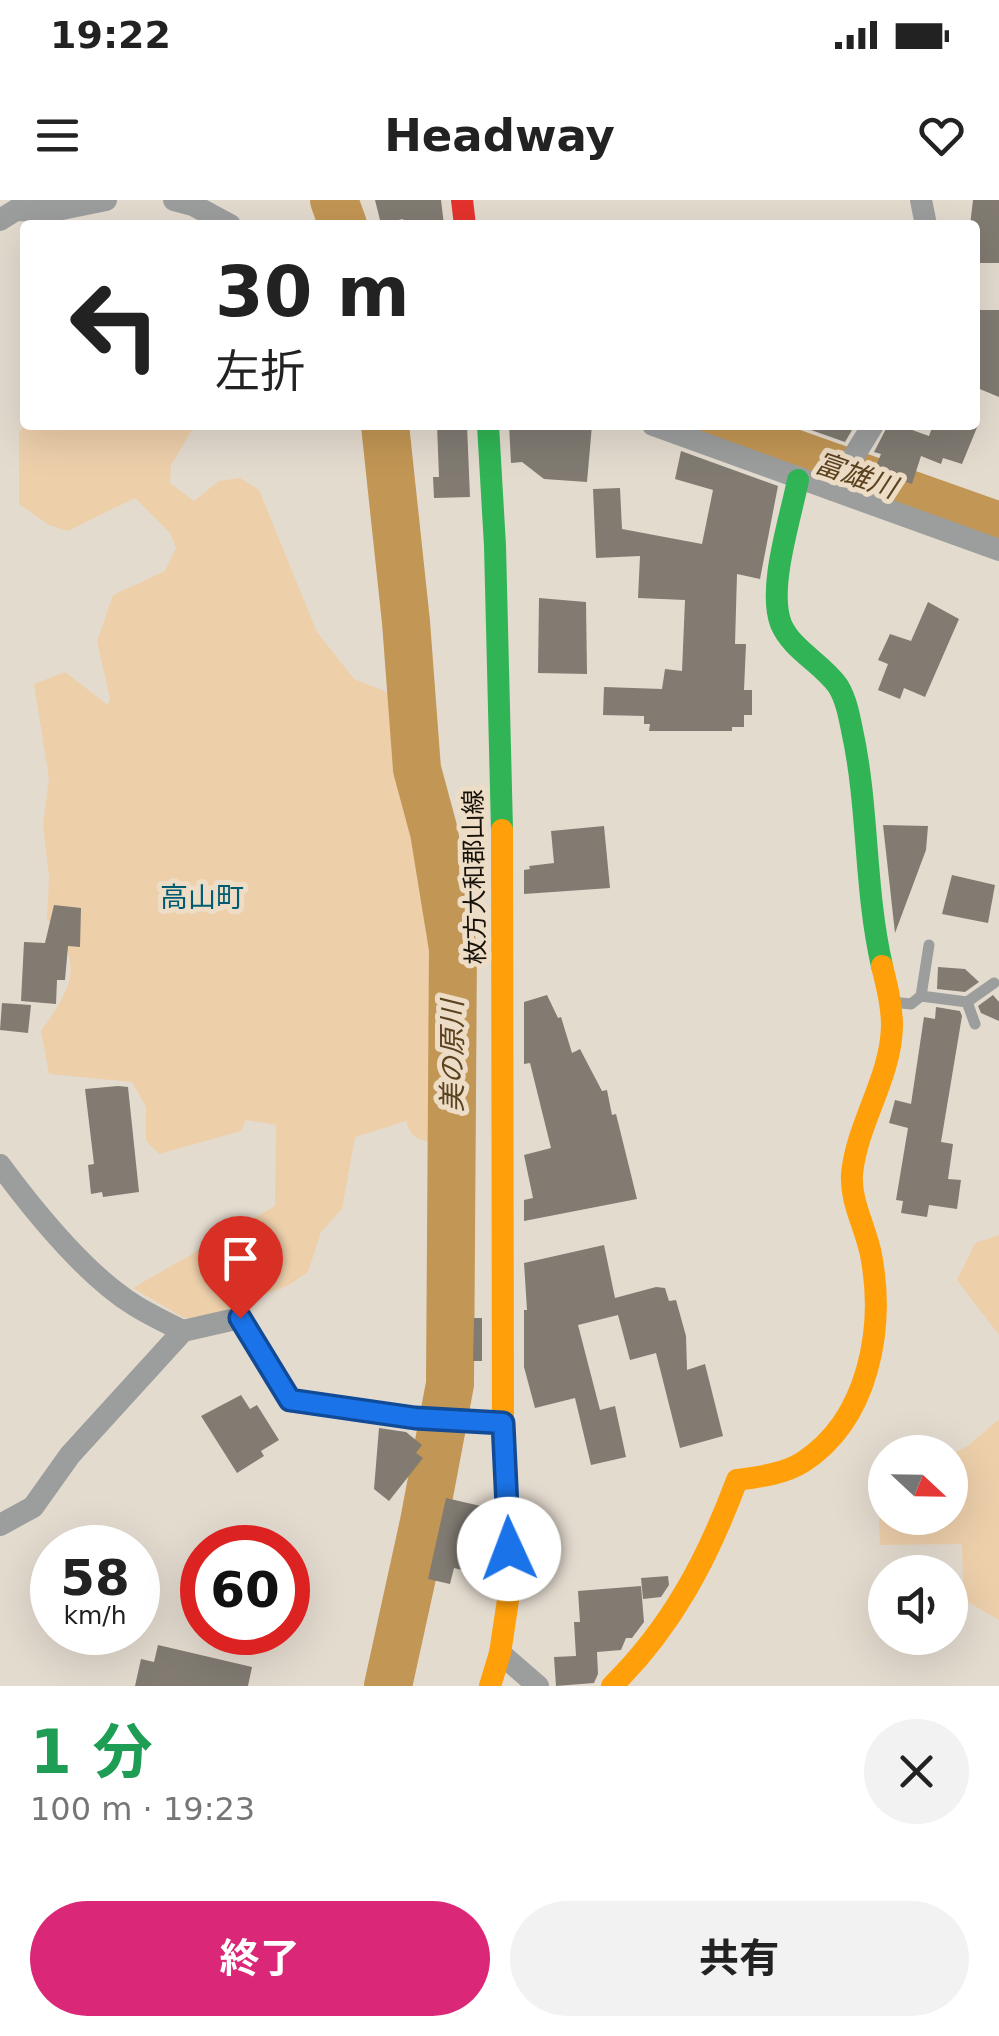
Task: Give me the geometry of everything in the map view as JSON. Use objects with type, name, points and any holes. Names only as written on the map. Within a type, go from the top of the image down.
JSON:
[{"type":"street","points":[[0,220],[16,210],[52,212],[106,200]]},
{"type":"street","points":[[174,200],[220,220]]},
{"type":"street","name":"枚方大和郡山線","points":[[488,430],[502,851],[503,1423],[510,1588],[500,1653],[490,1686]]},
{"type":"street","points":[[665,430],[999,550]]},
{"type":"street","points":[[833,490],[869,430]]},
{"type":"street","points":[[612,1686],[638,1662],[670,1620],[703,1564],[737,1480],[757,1478],[801,1463],[850,1415],[874,1335],[876,1296],[871,1254],[852,1186],[854,1165],[881,1087],[892,1038],[892,1002],[880,961],[862,782],[842,692],[780,622],[777,598],[798,480]]},
{"type":"street","points":[[0,1166],[43,1222],[98,1274],[132,1304],[182,1331]]},
{"type":"street","points":[[0,1525],[33,1507],[70,1455],[182,1331],[240,1318],[290,1400],[415,1418],[503,1423]]},
{"type":"street","points":[[500,1653],[538,1686]]},
{"type":"lane","points":[[892,1002],[911,1004],[921,996],[929,946]]},
{"type":"lane","points":[[921,996],[967,1002],[994,983]]},
{"type":"lane","points":[[967,1002],[975,1024]]},
{"type":"shaded area","points":[[192,430],[171,465],[170,483],[194,501],[219,481],[240,478],[259,490],[317,632],[354,679],[399,697],[406,755],[439,901],[448,979],[443,1143],[419,1139],[406,1121],[355,1137],[342,1209],[321,1232],[308,1272],[289,1285],[204,1318],[184,1318],[133,1288],[275,1206],[276,1125],[246,1120],[241,1131],[159,1154],[146,1141],[146,1107],[132,1082],[49,1074],[41,1031],[67,988],[70,963],[67,950],[47,919],[49,877],[43,825],[49,778],[34,684],[65,672],[108,705],[110,698],[97,642],[113,595],[165,571],[176,548],[170,533],[135,498],[68,531],[49,525],[19,504],[19,432]]},
{"type":"shaded area","points":[[999,1235],[999,1335],[957,1280],[975,1243]]},
{"type":"shaded area","points":[[999,1419],[999,1620],[968,1602],[968,1555],[962,1555],[962,1544],[880,1545],[880,1535],[968,1535],[968,1446]]},
{"type":"building","points":[[375,200],[441,200],[443,220],[380,220]]},
{"type":"building","points":[[973,200],[999,200],[999,263],[980,263],[980,220],[971,220]]},
{"type":"building","points":[[980,310],[999,310],[999,397],[980,389]]},
{"type":"building","points":[[437,430],[467,430],[470,497],[434,498],[433,477],[439,477]]},
{"type":"building","points":[[509,430],[592,430],[587,482],[544,479],[522,462],[511,463]]},
{"type":"building","points":[[811,430],[852,430],[845,442]]},
{"type":"building","points":[[885,430],[912,430],[929,436],[931,430],[976,430],[962,464],[943,458],[941,464],[921,456],[912,484],[874,471],[881,454],[874,452]]},
{"type":"building","points":[[681,451],[778,486],[760,579],[737,574],[735,644],[746,644],[744,690],[752,690],[752,715],[744,715],[744,727],[732,727],[732,731],[649,731],[650,724],[644,724],[644,716],[603,715],[604,687],[662,689],[665,669],[682,671],[685,600],[638,598],[640,556],[596,558],[593,489],[620,488],[622,529],[702,544],[713,490],[675,479]]},
{"type":"building","points":[[539,598],[586,602],[587,674],[538,673]]},
{"type":"building","points":[[928,602],[959,619],[925,697],[904,688],[900,699],[878,690],[888,664],[878,660],[890,634],[911,641]]},
{"type":"building","points":[[883,825],[928,826],[926,850],[895,933]]},
{"type":"building","points":[[604,826],[610,888],[524,894],[524,870],[554,863],[551,831]]},
{"type":"building","points":[[952,875],[995,885],[988,923],[942,914]]},
{"type":"building","points":[[54,905],[81,908],[80,947],[68,946],[65,980],[57,980],[56,1004],[21,1001],[24,942],[45,943]]},
{"type":"building","points":[[938,967],[965,969],[979,982],[965,992],[937,989]]},
{"type":"building","points":[[547,995],[558,1018],[561,1017],[572,1053],[580,1049],[602,1091],[607,1090],[637,1199],[524,1221],[524,1200],[533,1198],[524,1155],[551,1148],[530,1063],[524,1064],[524,1002]]},
{"type":"building","points":[[993,995],[999,1002],[999,1021],[981,1013],[978,1006]]},
{"type":"building","points":[[2,1003],[31,1005],[28,1033],[0,1030]]},
{"type":"building","points":[[936,1007],[960,1011],[962,1016],[941,1142],[953,1144],[948,1179],[961,1180],[957,1209],[929,1205],[927,1217],[901,1213],[903,1201],[896,1200],[908,1128],[889,1123],[895,1100],[911,1104],[924,1017],[935,1019]]},
{"type":"building","points":[[128,1087],[139,1192],[103,1197],[102,1192],[91,1194],[88,1165],[94,1164],[85,1089]]},
{"type":"building","points":[[604,1245],[615,1298],[656,1287],[665,1288],[669,1301],[676,1300],[686,1336],[687,1370],[705,1364],[723,1436],[680,1448],[656,1353],[630,1360],[618,1315],[578,1325],[600,1410],[615,1406],[626,1457],[591,1465],[575,1398],[535,1408],[524,1367],[524,1263]]},
{"type":"building","points":[[474,1318],[482,1318],[482,1361],[473,1361]]},
{"type":"building","points":[[241,1395],[250,1409],[257,1405],[279,1440],[261,1451],[264,1456],[237,1473],[201,1416]]},
{"type":"building","points":[[379,1428],[406,1432],[422,1445],[416,1453],[423,1458],[389,1501],[374,1489]]},
{"type":"building","points":[[446,1498],[485,1507],[486,1526],[475,1573],[454,1568],[450,1584],[428,1579]]},
{"type":"building","points":[[668,1576],[669,1585],[661,1597],[643,1599],[641,1578]]},
{"type":"building","points":[[641,1586],[644,1622],[632,1638],[626,1638],[621,1650],[597,1652],[598,1674],[594,1683],[556,1686],[554,1657],[576,1656],[574,1622],[580,1622],[578,1591]]},
{"type":"building","points":[[160,1645],[180,1650],[180,1655],[201,1655],[252,1667],[248,1686],[135,1686],[141,1659],[154,1662],[156,1655],[160,1655]]},
{"type":"waterway","name":"富雄川","points":[[334,200],[341,220]]},
{"type":"waterway","name":"美の原川","points":[[386,430],[417,769],[434,832],[453,949],[450,1384],[388,1686]]},
{"type":"waterway","name":"富雄川","points":[[728,430],[999,526]]},
{"type":"traffic: fast","points":[[488,430],[502,830]]},
{"type":"traffic: fast","points":[[798,480],[778,572],[777,609],[786,633],[831,678],[847,707],[861,788],[872,907],[882,966]]},
{"type":"traffic: slow","points":[[490,1686],[500,1653],[510,1587],[503,1423],[502,830]]},
{"type":"traffic: slow","points":[[612,1686],[653,1640],[686,1590],[714,1537],[737,1480],[780,1472],[803,1462],[825,1444],[857,1397],[867,1370],[876,1312],[871,1255],[853,1195],[852,1174],[890,1045],[891,1011],[882,966]]},
{"type":"traffic: jam","points":[[462,200],[464,220]]},
{"type":"district","name":"高山町","points":[[202,897]]},
{"type":"route","points":[[240,1318],[290,1400],[415,1418],[503,1423],[509,1549]]}]
